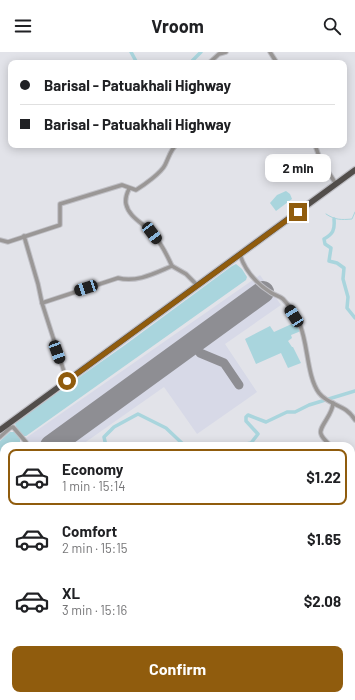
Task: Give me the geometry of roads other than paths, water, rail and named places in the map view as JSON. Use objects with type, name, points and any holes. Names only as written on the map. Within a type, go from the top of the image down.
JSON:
[{"type":"highway","points":[[0,430],[355,170]]},
{"type":"street","points":[[212,60],[219,54],[226,52]]},
{"type":"street","points":[[0,240],[8,242],[60,225],[60,204],[122,185],[136,190],[165,166],[169,154],[174,148]]},
{"type":"street","points":[[316,148],[320,159],[336,184]]},
{"type":"street","points":[[129,188],[126,204],[136,220],[152,233],[162,246],[172,266],[186,274],[197,285]]},
{"type":"street","points":[[24,236],[42,303],[67,381]]},
{"type":"street","points":[[240,255],[243,264],[253,277],[270,292],[283,298],[300,325],[311,373],[319,393],[333,403],[345,408],[355,420]]},
{"type":"street","points":[[42,303],[118,278],[126,281],[139,279],[172,266]]},
{"type":"street","points":[[327,442],[321,435],[320,429],[333,410],[333,403]]},
{"type":"street","points":[[0,438],[13,427],[26,442]]},
{"type":"water","points":[[286,191],[290,194],[292,199],[276,211],[270,203],[277,195]]},
{"type":"water","points":[[236,264],[242,269],[247,277],[246,280],[26,436],[24,436],[16,428],[15,423],[17,421]]},
{"type":"water","points":[[296,322],[301,331],[291,335],[292,338],[288,341],[293,347],[301,363],[288,368],[281,353],[256,364],[245,339],[270,326],[274,332]]},
{"type":"water","points":[[10,432],[15,432],[20,439],[20,442],[0,441]]},
{"type":"waterway","points":[[131,52],[135,60]]},
{"type":"waterway","points":[[193,60],[201,52]]},
{"type":"waterway","points":[[326,214],[335,218],[352,219],[355,212]]},
{"type":"waterway","points":[[334,219],[334,229],[330,235],[324,239],[325,244],[331,248],[329,261],[337,263],[344,268],[343,279],[348,297],[347,308],[355,318]]},
{"type":"waterway","points":[[252,442],[258,434],[246,421],[246,417],[248,415],[266,422],[287,412],[295,412],[309,405],[355,391]]},
{"type":"waterway","points":[[105,442],[104,437],[114,427],[138,414],[166,428],[181,442]]}]
